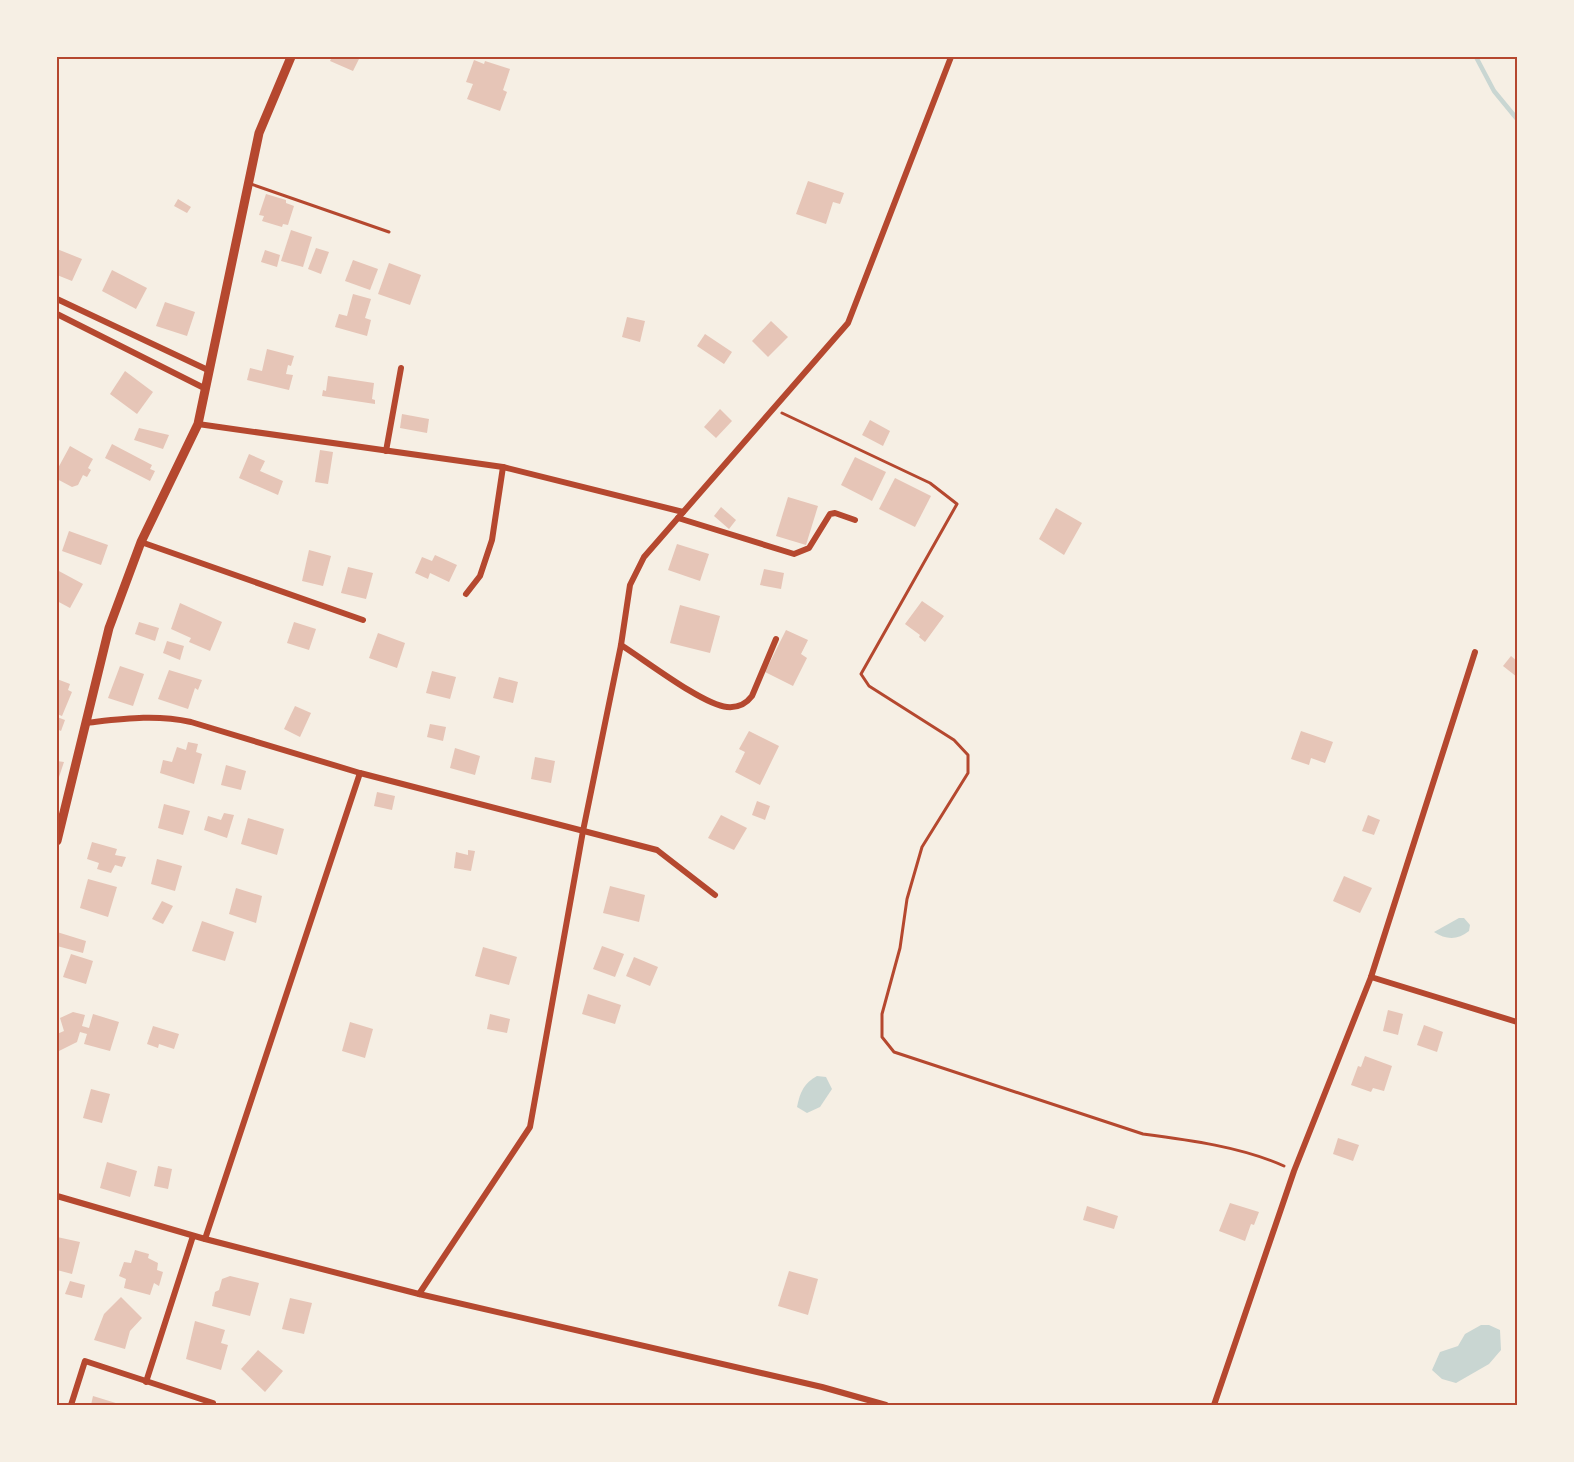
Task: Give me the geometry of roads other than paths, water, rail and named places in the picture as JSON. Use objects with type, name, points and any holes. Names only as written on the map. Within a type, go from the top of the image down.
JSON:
[{"type":"main road","points":[[57,842],[109,628],[141,542],[198,424],[259,133],[291,57]]},
{"type":"street","points":[[419,1294],[530,1127],[583,831],[633,578],[644,557],[848,323],[951,57]]},
{"type":"street","points":[[57,299],[210,371]]},
{"type":"street","points":[[57,314],[206,390]]},
{"type":"street","points":[[386,451],[401,368]]},
{"type":"street","points":[[198,424],[503,467],[682,512]]},
{"type":"street","points":[[466,594],[480,576],[492,540],[503,467]]},
{"type":"street","points":[[678,518],[794,554],[809,548],[830,514],[835,513],[855,520]]},
{"type":"street","points":[[141,542],[363,620]]},
{"type":"street","points":[[621,645],[707,700],[729,707],[740,706],[752,696],[777,639]]},
{"type":"street","points":[[1214,1405],[1294,1171],[1371,977],[1475,652]]},
{"type":"street","points":[[85,723],[168,717],[202,725],[360,773],[657,850],[716,895]]},
{"type":"street","points":[[205,1239],[360,773]]},
{"type":"street","points":[[1371,977],[1517,1022]]},
{"type":"street","points":[[57,1196],[193,1236],[419,1294],[822,1387],[886,1405]]},
{"type":"street","points":[[146,1382],[193,1236]]},
{"type":"street","points":[[71,1405],[86,1361],[213,1403],[212,1405]]},
{"type":"lane","points":[[249,183],[389,232]]},
{"type":"waterway","points":[[1476,57],[1494,91],[1517,119]]}]
